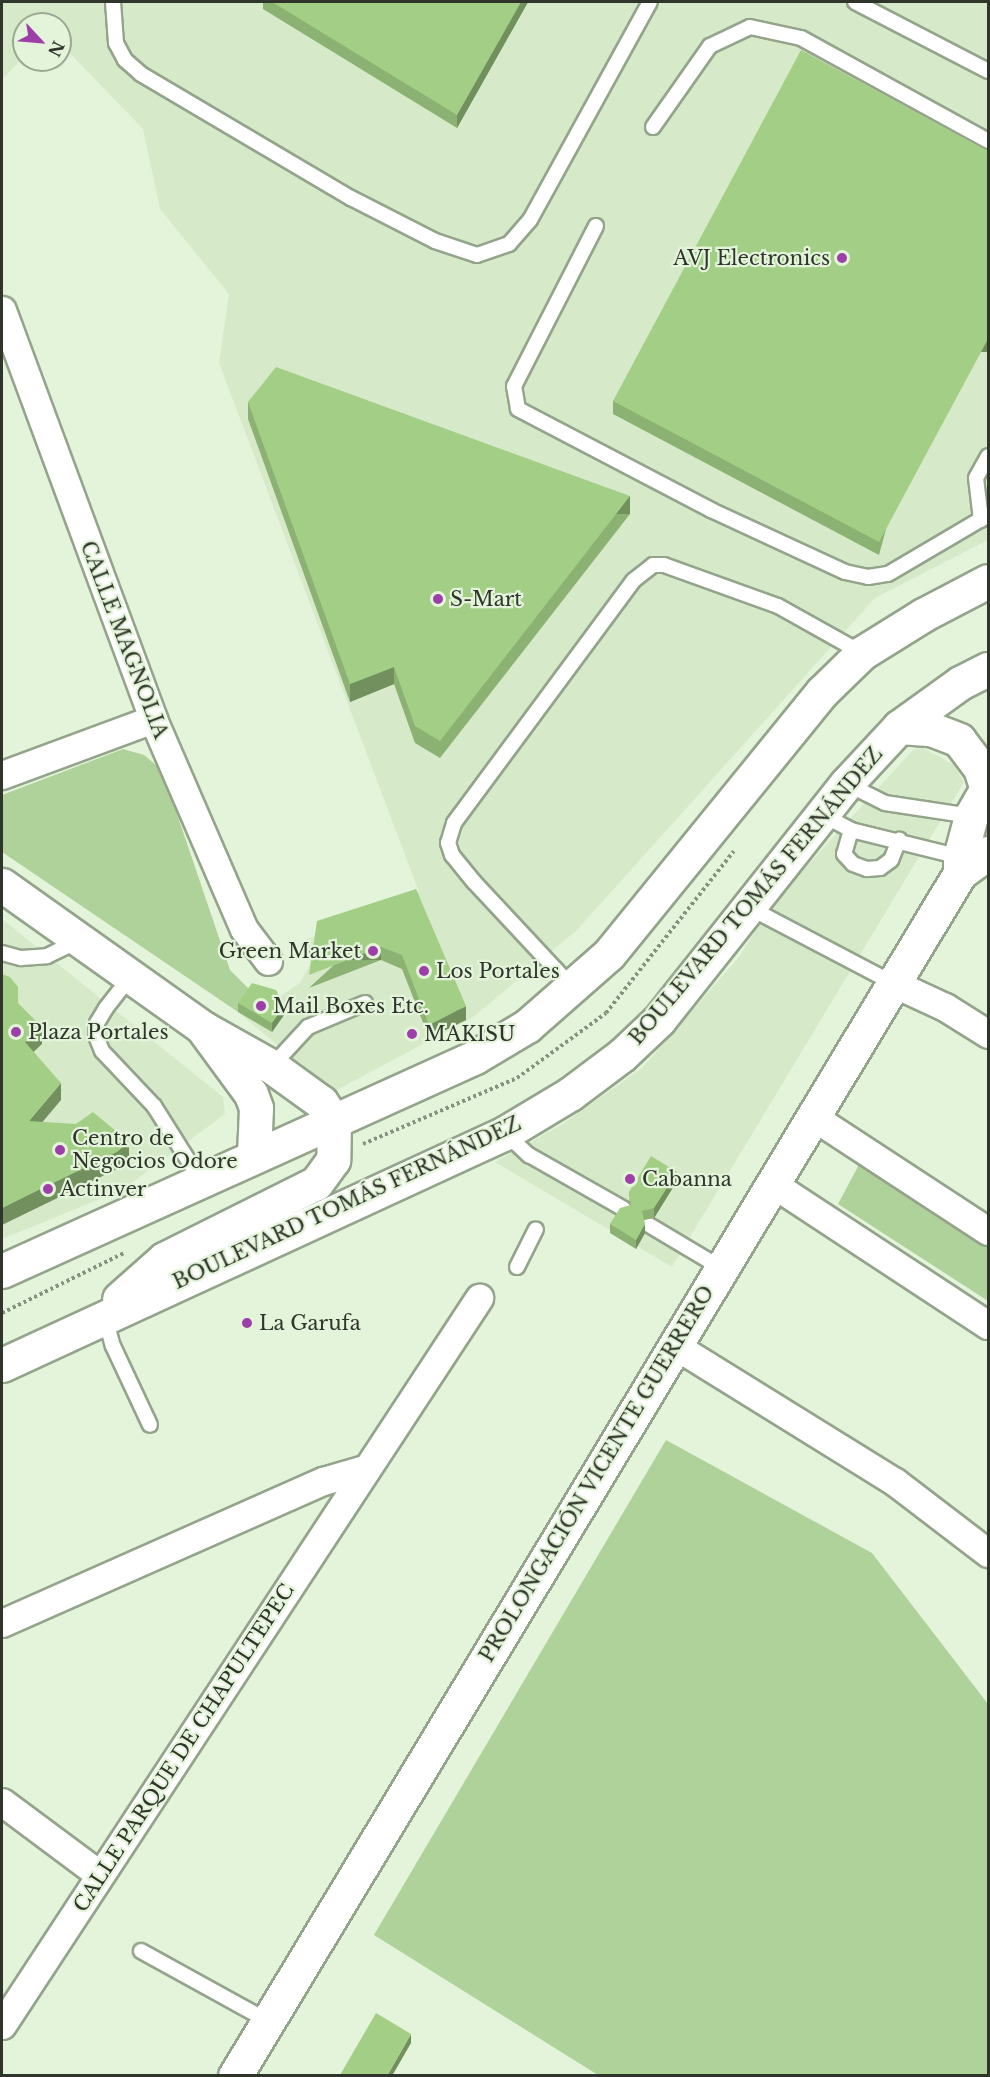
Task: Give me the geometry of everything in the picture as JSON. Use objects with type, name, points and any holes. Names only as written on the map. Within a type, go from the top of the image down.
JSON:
[{"type":"main road","points":[[2,1270],[254,1154],[334,1121],[475,1057],[528,1026],[574,989],[609,954],[822,692],[862,653],[922,615],[988,581]]},
{"type":"main road","name":"BOULEVARD TOMÁS FERNÁNDEZ","points":[[2,1365],[105,1315],[506,1133],[570,1094],[622,1055],[658,1020],[750,908],[846,784],[899,727],[960,683],[988,669]]},
{"type":"main road","points":[[899,727],[931,729],[959,740],[980,768],[982,797]]},
{"type":"main road","name":"PROLONGACIÓN VICENTE GUERRERO","points":[[235,2076],[812,1116],[969,861],[982,797]]},
{"type":"main road","points":[[2,885],[203,1028],[271,1066],[321,1102],[334,1121],[333,1160],[316,1183],[164,1259],[131,1284],[105,1315]]},
{"type":"main road","points":[[203,1028],[251,1094],[255,1108],[254,1154]]},
{"type":"street","name":"CALLE MAGNOLIA","points":[[2,310],[153,719],[243,929],[268,961]]},
{"type":"street","points":[[2,775],[153,719]]},
{"type":"street","points":[[893,983],[945,1007],[988,1034]]},
{"type":"street","points":[[812,1116],[988,1231]]},
{"type":"street","points":[[773,1184],[988,1325]]},
{"type":"street","name":"CALLE PARQUE DE CHAPULTEPEC","points":[[2,2025],[207,1717],[364,1469],[479,1298]]},
{"type":"street","points":[[674,1345],[895,1482],[988,1553]]},
{"type":"street","points":[[2,1623],[312,1485],[364,1469]]},
{"type":"street","points":[[2,1802],[100,1875]]},
{"type":"lane","points":[[114,2],[116,43],[124,60],[141,74],[351,198],[435,241],[477,255],[509,244],[530,220],[650,2]]},
{"type":"lane","points":[[855,2],[988,71]]},
{"type":"lane","points":[[653,127],[710,46],[750,27],[801,38],[988,141]]},
{"type":"lane","points":[[596,226],[514,386],[518,409],[711,510],[845,572],[868,577],[888,574],[985,517],[976,478],[988,456]]},
{"type":"lane","points":[[574,989],[474,882],[452,855],[448,843],[454,823],[634,580],[653,565],[664,565],[778,606],[862,653]]},
{"type":"lane","points":[[846,784],[885,803],[982,797]]},
{"type":"lane","points":[[822,815],[850,830],[898,840],[969,861]]},
{"type":"lane","points":[[850,830],[844,854],[853,864],[867,869],[880,868],[891,860],[898,840]]},
{"type":"lane","points":[[750,908],[893,983]]},
{"type":"lane","points":[[2,953],[21,958],[47,956],[78,941]]},
{"type":"lane","points":[[131,976],[106,1008],[96,1036],[102,1051],[154,1106],[200,1179]]},
{"type":"lane","points":[[271,1066],[308,1027],[365,1003]]},
{"type":"lane","points":[[506,1133],[529,1155],[624,1209]]},
{"type":"lane","points":[[650,1225],[721,1268]]},
{"type":"lane","points":[[517,1267],[536,1229]]},
{"type":"lane","points":[[105,1315],[113,1346],[150,1425]]},
{"type":"lane","points":[[141,1951],[268,2021]]},
{"type":"shaded area","points":[[2,2],[988,2],[988,540],[875,598],[577,930],[472,1018],[333,1092],[238,1012],[252,992],[276,999],[300,983],[310,964],[309,950],[303,941],[419,892],[219,363],[229,294],[160,209],[143,129],[72,55],[72,12],[12,12],[12,69],[2,80]]},
{"type":"shaded area","points":[[923,748],[953,764],[964,782],[672,1267],[495,1162],[561,1125],[642,1068],[739,957],[773,903],[913,750]]},
{"type":"shaded area","points":[[2,919],[223,1097],[225,1114],[122,1190],[2,1239]]},
{"type":"green space","points":[[123,749],[144,755],[162,770],[230,970],[252,992],[238,1012],[2,852],[2,795]]},
{"type":"green space","points":[[863,1157],[988,1239],[988,1301],[838,1204]]},
{"type":"green space","points":[[666,1440],[872,1553],[988,1704],[988,2075],[598,2075],[374,1935]]},
{"type":"building","points":[[272,2],[521,2],[457,115]]},
{"type":"building","name":"AVJ Electronics","points":[[801,50],[988,151],[988,339],[879,542],[613,401]]},
{"type":"building","name":"S-Mart","points":[[276,367],[630,496],[440,741],[415,726],[394,667],[350,684],[248,402]]},
{"type":"building","name":"Los Portales","points":[[416,889],[466,1006],[429,1025],[402,955],[381,947],[309,975],[317,921]]},
{"type":"building","name":"Centro de Negocios Odore","points":[[2,974],[10,977],[18,987],[18,1003],[42,1027],[25,1042],[61,1083],[29,1121],[76,1124],[93,1112],[129,1142],[117,1152],[2,1208]]},
{"type":"building","name":"Mail Boxes Etc.","points":[[252,983],[276,990],[284,1006],[272,1023],[238,1003]]},
{"type":"building","points":[[651,1156],[677,1172],[654,1208],[642,1211],[645,1224],[636,1240],[610,1224],[620,1208],[631,1205],[629,1192]]},
{"type":"building","points":[[376,2013],[411,2034],[387,2076],[340,2076],[340,2075]]},
{"type":"place","name":"AVJ Electronics","points":[[842,258]]},
{"type":"place","name":"S-Mart","points":[[438,599]]},
{"type":"place","name":"Green Market","points":[[373,951]]},
{"type":"place","name":"Los Portales","points":[[424,971]]},
{"type":"place","name":"Mail Boxes Etc.","points":[[261,1006]]},
{"type":"place","name":"Plaza Portales","points":[[16,1032]]},
{"type":"place","name":"MAKISU","points":[[412,1034]]},
{"type":"place","name":"Centro de Negocios Odore","points":[[60,1150]]},
{"type":"place","name":"Cabanna","points":[[630,1179]]},
{"type":"place","name":"Actinver","points":[[48,1189]]},
{"type":"place","name":"La Garufa","points":[[247,1323]]}]
